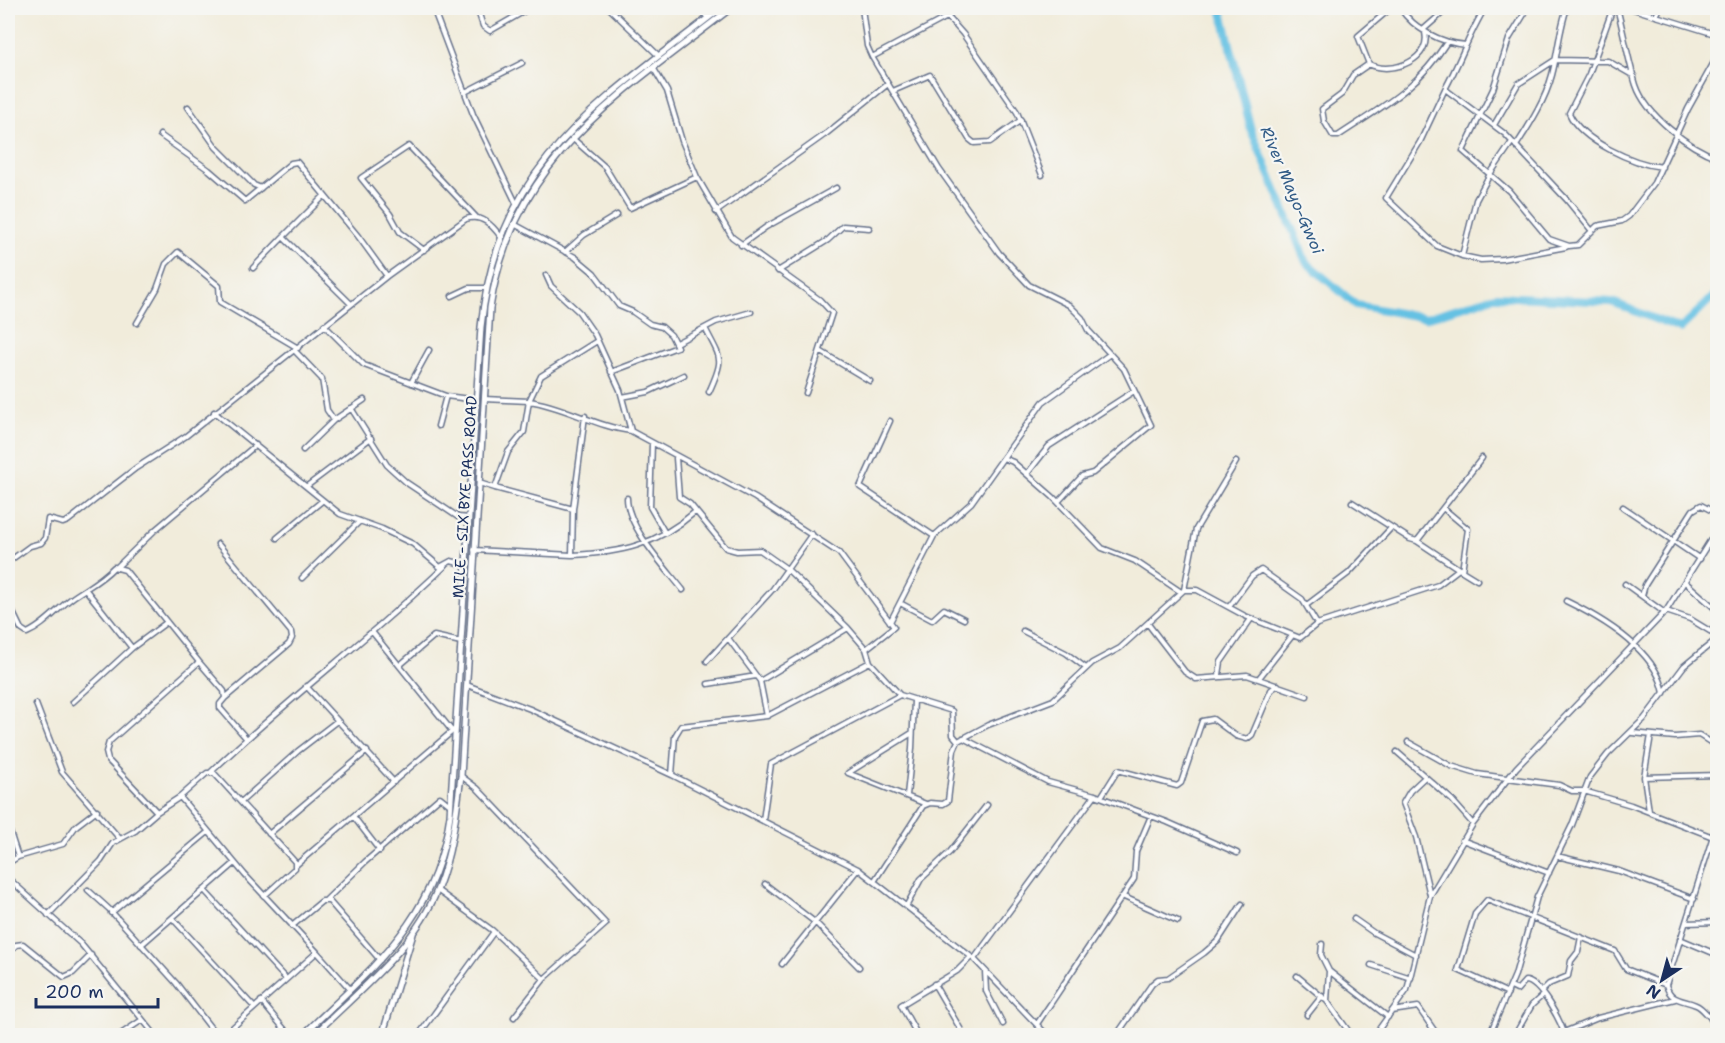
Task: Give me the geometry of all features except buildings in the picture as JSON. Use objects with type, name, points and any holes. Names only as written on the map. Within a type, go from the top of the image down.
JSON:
[{"type":"street","points":[[433,8],[465,92],[516,203]]},
{"type":"street","points":[[477,8],[483,26],[490,31],[530,8]]},
{"type":"street","points":[[609,8],[659,56]]},
{"type":"street","points":[[699,8],[708,18]]},
{"type":"street","points":[[382,1035],[420,909],[444,846],[450,806],[461,642],[468,582],[466,566],[481,400],[481,327],[486,288],[501,237],[516,203],[535,171],[576,124],[721,8]]},
{"type":"street","name":"MILE - SIX BYE PASS ROAD","points":[[313,1035],[382,968],[414,930],[437,890],[452,845],[461,776],[468,582],[474,550],[479,483],[481,400],[492,293],[498,265],[514,224],[541,175],[572,138],[731,8]]},
{"type":"street","points":[[862,8],[867,46],[872,57],[939,169],[999,253],[1029,285],[1068,305],[1121,364],[1151,425],[1093,473],[1082,476],[1058,502]]},
{"type":"street","points":[[940,8],[949,16],[1021,120],[1042,175]]},
{"type":"street","points":[[1391,8],[1358,36],[1369,64],[1384,70],[1394,69],[1411,61],[1425,43],[1424,29]]},
{"type":"street","points":[[1400,8],[1413,25],[1447,42],[1466,45]]},
{"type":"street","points":[[1424,29],[1448,8]]},
{"type":"street","points":[[1485,8],[1420,142],[1386,195],[1437,246],[1462,256],[1481,260],[1502,259],[1578,245],[1602,223],[1622,221],[1629,216],[1654,183],[1678,136],[1692,100],[1718,55]]},
{"type":"street","points":[[1528,8],[1509,39],[1482,115],[1463,151],[1515,198],[1549,239],[1569,246]]},
{"type":"street","points":[[1516,146],[1545,94],[1567,8]]},
{"type":"street","points":[[1615,8],[1594,61],[1570,107],[1570,117],[1585,132],[1607,147],[1639,164],[1662,167]]},
{"type":"street","points":[[1615,8],[1635,76],[1645,100],[1678,136],[1693,147],[1718,158]]},
{"type":"street","points":[[1630,8],[1718,35]]},
{"type":"street","points":[[1656,16],[1660,8]]},
{"type":"street","points":[[872,57],[949,16]]},
{"type":"street","points":[[1712,33],[1718,18]]},
{"type":"street","points":[[1369,64],[1353,75],[1342,94],[1322,109],[1324,121],[1333,136],[1338,136],[1401,96],[1414,79],[1432,65],[1447,42]]},
{"type":"street","points":[[1494,125],[1518,84],[1555,60],[1616,64],[1635,76]]},
{"type":"street","points":[[465,92],[522,63]]},
{"type":"street","points":[[654,69],[666,91],[682,141],[698,177],[732,237],[820,300],[832,313],[806,393]]},
{"type":"street","points":[[893,91],[930,75],[969,139],[974,143],[990,142],[1021,120]]},
{"type":"street","points":[[716,212],[827,134],[888,84]]},
{"type":"street","points":[[1445,89],[1466,107],[1482,115],[1512,142],[1567,200],[1592,231]]},
{"type":"street","points":[[188,107],[216,147],[254,185],[261,188]]},
{"type":"street","points":[[160,135],[209,170],[245,201],[295,161],[302,166],[387,276]]},
{"type":"street","points":[[572,138],[605,167],[630,208],[698,177]]},
{"type":"street","points":[[1462,256],[1476,200],[1490,174],[1512,142]]},
{"type":"street","points":[[424,250],[400,232],[390,214],[361,178],[409,146],[476,217],[489,222],[501,237]]},
{"type":"street","points":[[741,245],[766,227],[836,188]]},
{"type":"street","points":[[253,268],[324,196]]},
{"type":"street","points":[[565,252],[584,235],[617,215]]},
{"type":"street","points":[[8,562],[30,546],[41,543],[45,538],[48,519],[63,523],[68,521],[136,468],[186,436],[214,411],[387,276],[466,219],[476,217]]},
{"type":"street","points":[[514,224],[565,252],[594,273],[619,306],[633,312],[650,324],[662,327],[676,343]]},
{"type":"street","points":[[778,271],[828,240],[843,226],[869,228]]},
{"type":"street","points":[[284,237],[351,304]]},
{"type":"street","points":[[137,323],[157,290],[166,264],[178,252],[219,286],[220,302],[296,349],[322,379],[327,410],[334,420]]},
{"type":"street","points":[[546,274],[551,286],[589,324],[622,397],[631,431]]},
{"type":"street","points":[[452,296],[476,287],[486,288]]},
{"type":"street","points":[[611,372],[676,347],[676,343],[705,328],[751,312]]},
{"type":"street","points":[[324,325],[349,347],[357,360],[390,376],[446,396],[481,400],[529,401],[585,416],[614,429],[631,431],[734,486],[812,534],[843,558],[894,627],[866,649]]},
{"type":"street","points":[[705,328],[720,354],[718,371],[709,392]]},
{"type":"street","points":[[495,488],[508,452],[524,432],[529,401],[541,376],[597,341]]},
{"type":"street","points":[[411,383],[429,350]]},
{"type":"street","points":[[820,351],[870,381]]},
{"type":"street","points":[[890,621],[933,536],[971,502],[1043,402],[1110,354]]},
{"type":"street","points":[[622,397],[648,392],[684,375]]},
{"type":"street","points":[[1027,474],[1049,446],[1134,391]]},
{"type":"street","points":[[438,426],[446,396]]},
{"type":"street","points":[[303,450],[334,420],[363,400]]},
{"type":"street","points":[[351,408],[387,465],[407,483],[458,517],[470,518]]},
{"type":"street","points":[[214,411],[340,514],[413,544],[444,567]]},
{"type":"street","points":[[572,555],[573,509],[585,416]]},
{"type":"street","points":[[890,421],[860,487],[933,536]]},
{"type":"street","points":[[307,486],[371,438]]},
{"type":"street","points":[[652,443],[650,507],[665,533]]},
{"type":"street","points":[[8,602],[21,629],[27,633],[118,566],[154,530],[256,445]]},
{"type":"street","points":[[676,457],[679,497],[690,504],[726,548],[737,551],[760,550],[787,569],[848,628],[866,649],[870,662],[900,695],[952,711],[953,735],[1048,782],[1101,797],[1237,853]]},
{"type":"street","points":[[1417,541],[1482,458]]},
{"type":"street","points":[[1003,459],[1013,462],[1027,474],[1058,502],[1102,548],[1135,561],[1183,591],[1197,590],[1251,619],[1292,636],[1305,637],[1317,624],[1438,585],[1461,570],[1468,529],[1443,508]]},
{"type":"street","points":[[912,733],[848,772],[854,778],[907,795],[926,804],[943,804],[948,801],[954,750],[961,739],[988,725],[1053,700],[1086,668],[1120,648],[1183,591],[1196,529],[1236,462]]},
{"type":"street","points":[[479,483],[573,509]]},
{"type":"street","points":[[627,498],[630,516],[647,543],[683,590]]},
{"type":"street","points":[[277,538],[322,501]]},
{"type":"street","points":[[1352,502],[1477,580]]},
{"type":"street","points":[[1642,596],[1645,585],[1697,506],[1718,514]]},
{"type":"street","points":[[1623,507],[1700,560]]},
{"type":"street","points":[[474,550],[572,555],[613,554],[647,543],[676,529],[695,512]]},
{"type":"street","points":[[302,578],[360,521]]},
{"type":"street","points":[[1308,604],[1349,573],[1391,528]]},
{"type":"street","points":[[1374,1035],[1407,990],[1430,896],[1462,840],[1507,779],[1665,612],[1700,560],[1718,528]]},
{"type":"street","points":[[707,661],[787,569],[812,534]]},
{"type":"street","points":[[218,544],[291,632],[292,638],[290,644],[220,704],[220,708],[246,738]]},
{"type":"street","points":[[48,915],[120,839],[135,831],[211,772],[306,686],[374,633],[451,561],[466,566]]},
{"type":"street","points":[[118,566],[125,570],[224,691],[225,698]]},
{"type":"street","points":[[1229,607],[1258,569],[1308,604],[1317,624]]},
{"type":"street","points":[[1685,582],[1718,611]]},
{"type":"street","points":[[1489,1035],[1508,993],[1538,897],[1584,791],[1599,765],[1632,733],[1695,655],[1718,637],[1690,619],[1665,612],[1625,584]]},
{"type":"street","points":[[86,590],[132,648]]},
{"type":"street","points":[[1566,601],[1635,645],[1657,670],[1664,693]]},
{"type":"street","points":[[900,603],[932,620],[944,609],[964,620]]},
{"type":"street","points":[[1718,603],[1718,611]]},
{"type":"street","points":[[1219,675],[1221,663],[1251,619]]},
{"type":"street","points":[[73,702],[132,648],[167,622]]},
{"type":"street","points":[[1148,624],[1185,672],[1201,680],[1219,675],[1247,675],[1307,696]]},
{"type":"street","points":[[760,681],[848,628]]},
{"type":"street","points":[[1023,631],[1066,653],[1086,668]]},
{"type":"street","points":[[374,633],[454,730]]},
{"type":"street","points":[[400,665],[434,636],[461,642]]},
{"type":"street","points":[[1259,678],[1292,636]]},
{"type":"street","points":[[728,638],[760,681],[767,716]]},
{"type":"street","points":[[157,812],[108,760],[106,748],[117,734],[199,662]]},
{"type":"street","points":[[672,775],[675,736],[681,726],[767,716],[870,662]]},
{"type":"street","points":[[708,684],[756,676]]},
{"type":"street","points":[[465,684],[530,709],[672,775],[858,869],[973,958],[1037,1024],[1052,1035]]},
{"type":"street","points":[[1101,797],[1118,770],[1177,786],[1181,783],[1202,721],[1213,719],[1236,736],[1247,739],[1252,735],[1271,690],[1278,685]]},
{"type":"street","points":[[306,686],[394,782]]},
{"type":"street","points":[[763,820],[771,764],[900,695]]},
{"type":"street","points":[[907,795],[914,700]]},
{"type":"street","points":[[36,704],[62,772],[120,839]]},
{"type":"street","points":[[241,802],[298,751],[337,721]]},
{"type":"street","points":[[264,896],[296,865],[454,730]]},
{"type":"street","points":[[1632,733],[1700,735],[1718,747]]},
{"type":"street","points":[[1649,812],[1644,777],[1652,735]]},
{"type":"street","points":[[1408,742],[1451,766],[1507,779],[1559,785],[1572,791],[1584,791],[1649,812],[1716,838]]},
{"type":"street","points":[[269,834],[367,751]]},
{"type":"street","points":[[1397,752],[1473,824]]},
{"type":"street","points":[[211,772],[241,802],[296,865]]},
{"type":"street","points":[[1644,777],[1718,775]]},
{"type":"street","points":[[461,776],[477,788],[558,876],[605,922],[604,928],[544,979],[514,1017]]},
{"type":"street","points":[[1425,777],[1410,791],[1403,803],[1416,837],[1430,896]]},
{"type":"street","points":[[918,1035],[901,1005],[957,971],[992,939],[1095,795]]},
{"type":"street","points":[[180,797],[264,896],[350,989]]},
{"type":"street","points":[[292,927],[326,900],[364,862],[380,851],[440,797],[450,806]]},
{"type":"street","points":[[875,880],[926,804]]},
{"type":"street","points":[[907,905],[921,879],[950,852],[987,805]]},
{"type":"street","points":[[8,863],[18,857],[63,844],[76,826],[97,810]]},
{"type":"street","points":[[353,816],[380,851]]},
{"type":"street","points":[[1037,1024],[1134,879],[1136,851],[1151,816]]},
{"type":"street","points":[[1718,820],[1716,838],[1666,985],[1669,994],[1675,999],[1699,1006],[1711,1020],[1718,1024]]},
{"type":"street","points":[[8,826],[18,857]]},
{"type":"street","points":[[111,913],[208,832]]},
{"type":"street","points":[[1462,840],[1549,873]]},
{"type":"street","points":[[1557,856],[1619,871],[1694,899]]},
{"type":"street","points":[[141,945],[235,863]]},
{"type":"street","points":[[782,964],[858,869]]},
{"type":"street","points":[[8,878],[91,955],[156,1035]]},
{"type":"street","points":[[765,884],[816,923],[859,968]]},
{"type":"street","points":[[88,890],[176,983],[217,1035]]},
{"type":"street","points":[[204,890],[286,979]]},
{"type":"street","points":[[437,890],[493,933],[544,979]]},
{"type":"street","points":[[1124,897],[1178,921]]},
{"type":"street","points":[[326,900],[381,960]]},
{"type":"street","points":[[1508,993],[1458,970],[1475,914],[1487,900],[1615,951],[1628,970],[1666,985]]},
{"type":"street","points":[[1116,1035],[1152,984],[1158,979],[1168,978],[1218,941],[1242,904]]},
{"type":"street","points":[[302,1035],[381,960],[420,909]]},
{"type":"street","points":[[172,918],[254,1007]]},
{"type":"street","points":[[1354,919],[1396,946],[1416,955]]},
{"type":"street","points":[[1686,923],[1718,922]]},
{"type":"street","points":[[418,1035],[493,933]]},
{"type":"street","points":[[1516,1033],[1532,1005],[1549,984],[1570,972],[1571,961],[1578,952],[1581,937]]},
{"type":"street","points":[[1680,939],[1718,955]]},
{"type":"street","points":[[11,951],[16,945],[23,944],[64,978],[72,974],[91,955]]},
{"type":"street","points":[[1322,945],[1321,955],[1329,971],[1388,1017]]},
{"type":"street","points":[[223,1035],[316,952]]},
{"type":"street","points":[[1371,965],[1411,978]]},
{"type":"street","points":[[985,971],[986,991],[1003,1024]]},
{"type":"street","points":[[1327,1001],[1329,971]]},
{"type":"street","points":[[1297,976],[1327,1001],[1352,1035]]},
{"type":"street","points":[[1510,987],[1517,990],[1525,981],[1530,981],[1542,993],[1565,1034],[1598,1018],[1675,999]]},
{"type":"street","points":[[934,984],[961,1030]]},
{"type":"street","points":[[1307,1015],[1322,996]]},
{"type":"street","points":[[1711,1020],[1718,1000]]},
{"type":"street","points":[[261,1001],[290,1035]]},
{"type":"street","points":[[1392,1011],[1418,1007],[1437,1035]]},
{"type":"street","points":[[118,1035],[142,1020]]},
{"type":"waterway","name":"River Mayo-Gwoi","points":[[1221,8],[1251,130],[1306,262],[1356,305],[1426,318],[1496,296],[1612,302],[1680,329],[1718,292]]}]
